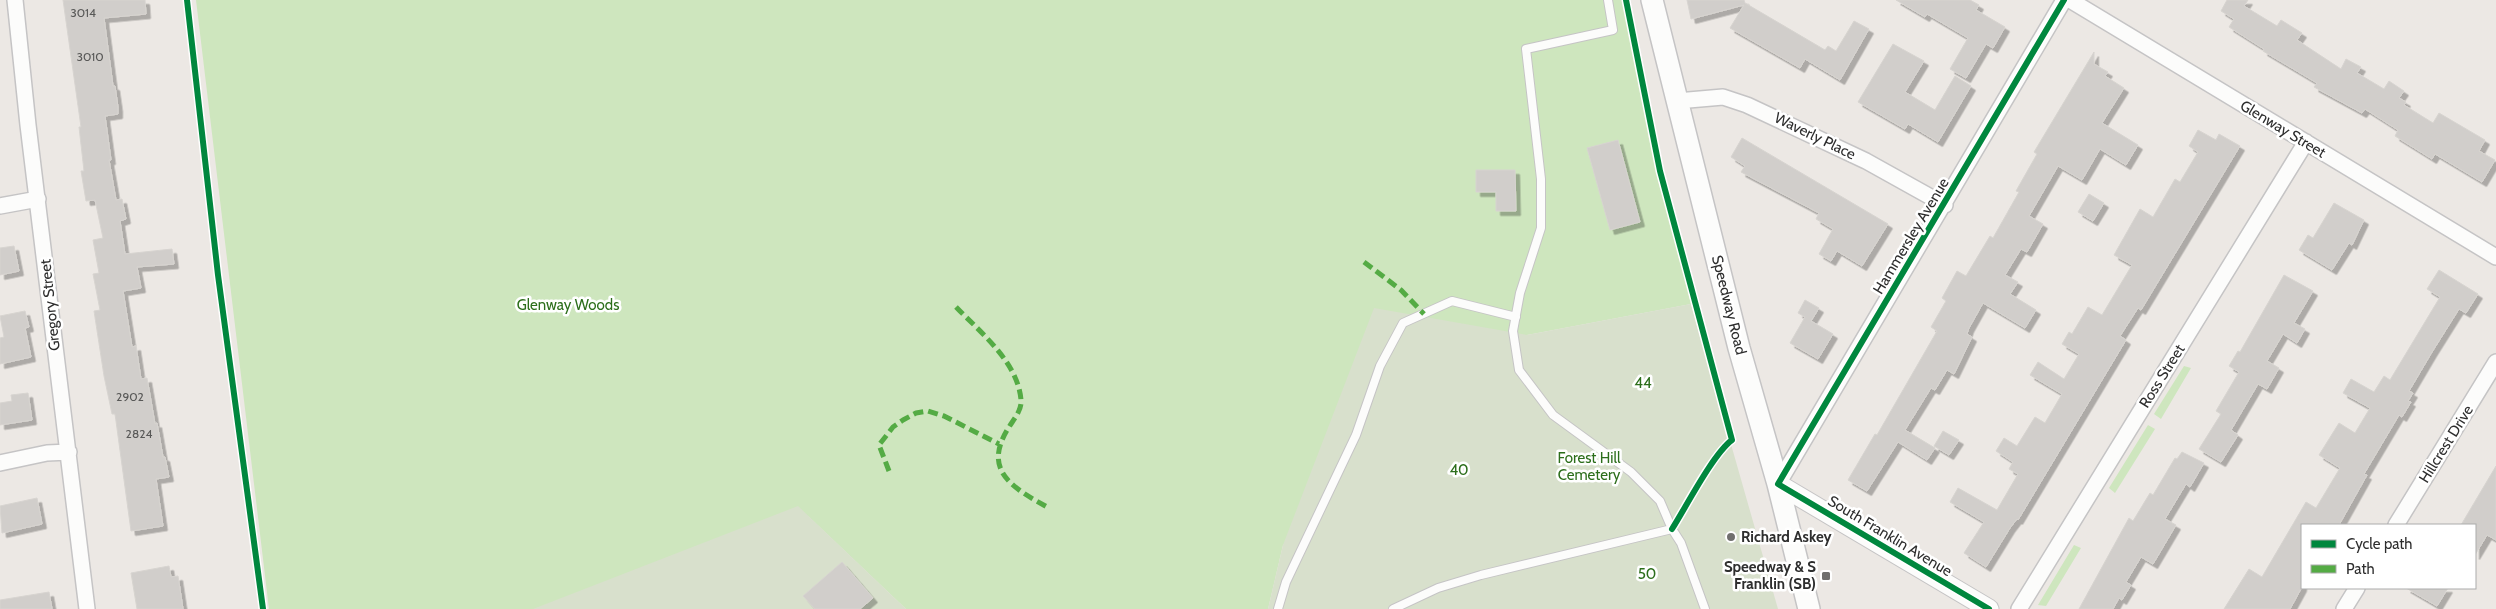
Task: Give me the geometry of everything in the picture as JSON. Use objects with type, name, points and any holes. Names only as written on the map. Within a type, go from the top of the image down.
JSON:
[{"type":"main road","name":"Speedway Road","points":[[1652,0],[1739,348],[1778,484],[1809,609]]},
{"type":"street","name":"Gregory Street","points":[[15,0],[28,125],[87,609]]},
{"type":"street","name":"Hammersley Avenue","points":[[1778,484],[1945,205],[2064,0]]},
{"type":"street","name":"Glenway Street","points":[[2070,0],[2496,257]]},
{"type":"street","name":"Waverly Place","points":[[1677,101],[1724,97],[1747,105],[1866,162],[1945,205]]},
{"type":"street","name":"Ross Street","points":[[2019,609],[2306,142]]},
{"type":"street","points":[[0,206],[38,199]]},
{"type":"street","name":"Hillcrest Drive","points":[[2397,524],[2496,362]]},
{"type":"street","points":[[0,463],[47,453],[69,452]]},
{"type":"street","name":"South Franklin Avenue","points":[[1778,484],[1989,609]]},
{"type":"street","points":[[2344,609],[2356,589]]},
{"type":"lane","points":[[1608,0],[1613,30],[1526,49],[1541,179],[1541,228],[1527,269],[1513,331],[1520,370],[1553,415],[1630,472],[1660,501],[1672,529],[1681,543],[1705,609]]},
{"type":"lane","points":[[1278,609],[1286,582],[1356,435],[1380,366],[1402,323],[1452,301],[1516,317]]},
{"type":"lane","points":[[1394,609],[1438,588],[1481,575],[1672,529]]},
{"type":"green space","name":"Glenway Woods","points":[[196,0],[1628,0],[1691,304],[1527,335],[1283,545],[1268,609],[906,609],[808,516],[759,609],[269,609]]},
{"type":"green space","name":"Forest Hill Cemetery","points":[[1691,304],[1778,609],[1268,609],[1283,545],[1374,308],[1527,335]]},
{"type":"green space","points":[[2184,366],[2191,368],[2161,419],[2154,414]]},
{"type":"green space","points":[[2148,425],[2155,429],[2115,493],[2109,488]]},
{"type":"green space","points":[[798,506],[906,609],[533,609]]},
{"type":"green space","points":[[2074,545],[2081,548],[2046,606],[2038,605]]},
{"type":"building","points":[[63,0],[145,0],[146,14],[104,18],[113,86],[115,86],[118,107],[118,114],[105,116],[111,160],[109,160],[116,200],[122,199],[126,219],[120,221],[125,254],[172,249],[174,264],[137,267],[141,288],[123,291],[132,347],[136,346],[141,379],[147,378],[155,424],[157,423],[163,457],[165,457],[169,477],[156,479],[163,526],[131,531],[115,414],[112,414],[104,376],[94,311],[100,310],[93,274],[99,273],[93,240],[103,238],[95,200],[86,201],[81,171],[84,171],[79,127],[81,127]]},
{"type":"building","points":[[1687,0],[1744,0],[1745,3],[1825,50],[1828,46],[1836,51],[1854,21],[1869,29],[1840,80],[1805,59],[1800,68],[1730,28],[1744,5],[1691,19]]},
{"type":"building","points":[[1896,0],[1970,0],[1979,5],[1976,10],[2005,27],[1993,48],[1986,44],[1966,78],[1950,69],[1968,38],[1927,14],[1925,17]]},
{"type":"building","points":[[2227,0],[2248,0],[2244,6],[2277,26],[2281,20],[2302,33],[2297,40],[2341,69],[2346,59],[2361,67],[2357,73],[2384,89],[2389,81],[2404,91],[2399,98],[2406,102],[2404,105],[2433,123],[2439,113],[2485,140],[2479,151],[2495,160],[2482,182],[2435,154],[2432,159],[2395,136],[2398,130],[2365,109],[2362,113],[2314,87],[2317,83],[2263,51],[2264,49],[2229,27],[2234,19],[2221,11]]},
{"type":"building","points":[[1893,44],[1924,61],[1905,92],[1935,110],[1955,76],[1971,86],[1938,142],[1908,124],[1905,129],[1858,102]]},
{"type":"building","points":[[2094,52],[2094,64],[2108,72],[2105,76],[2124,88],[2102,123],[2138,145],[2126,165],[2100,149],[2082,180],[2058,166],[2029,216],[2043,224],[2027,252],[2021,249],[2005,275],[2018,282],[2010,294],[2036,310],[2025,328],[1983,303],[1969,328],[1967,334],[1972,337],[1954,374],[1947,370],[1935,390],[1931,388],[1905,430],[1935,448],[1927,460],[1898,442],[1867,491],[1848,480],[1875,434],[1877,435],[1937,331],[1931,327],[1946,301],[1942,298],[1957,271],[1966,276],[1990,236],[1993,238],[2019,192],[2016,191],[2037,154],[2034,152]]},
{"type":"building","points":[[2198,130],[2216,140],[2219,134],[2240,146],[2141,310],[2138,308],[2120,336],[2126,340],[2018,520],[2010,528],[1986,567],[1964,553],[1984,522],[1950,502],[1958,488],[1997,510],[2018,474],[2009,469],[2013,462],[1996,451],[2004,438],[2017,446],[2035,417],[2045,423],[2062,394],[2030,375],[2038,362],[2064,379],[2079,354],[2062,344],[2069,332],[2072,334],[2088,307],[2102,315],[2132,265],[2114,255],[2140,209],[2153,217],[2175,179],[2180,182],[2198,152],[2189,146]]},
{"type":"building","points":[[1742,138],[1888,224],[1862,266],[1837,251],[1831,261],[1819,254],[1833,229],[1816,219],[1819,213],[1741,172],[1745,166],[1731,157]]},
{"type":"building","points":[[1618,140],[1640,222],[1610,230],[1587,148]]},
{"type":"building","points":[[1476,170],[1515,170],[1516,211],[1496,211],[1496,192],[1476,192]]},
{"type":"building","points":[[2089,194],[2104,203],[2093,221],[2078,212]]},
{"type":"building","points":[[2334,203],[2364,220],[2352,245],[2349,243],[2332,270],[2299,250],[2308,235],[2313,238]]},
{"type":"building","points":[[14,246],[19,271],[0,275],[0,248]]},
{"type":"building","points":[[2439,270],[2478,294],[2466,313],[2459,309],[2432,352],[2409,391],[2413,393],[2408,401],[2411,402],[2402,417],[2399,415],[2364,474],[2367,475],[2340,524],[2301,524],[2301,589],[2290,609],[2224,609],[2249,569],[2262,577],[2306,502],[2316,508],[2340,468],[2319,455],[2339,423],[2355,433],[2370,408],[2343,393],[2351,379],[2374,392],[2384,376],[2390,380],[2440,297],[2427,289]]},
{"type":"building","points":[[2284,275],[2313,291],[2294,323],[2305,329],[2297,343],[2283,334],[2267,361],[2279,368],[2267,389],[2258,384],[2231,430],[2238,435],[2221,462],[2199,449],[2221,414],[2216,411],[2239,372],[2229,366],[2238,351],[2240,352]]},
{"type":"building","points":[[1805,300],[1819,308],[1811,321],[1833,334],[1818,359],[1790,343],[1805,317],[1798,313]]},
{"type":"building","points":[[25,311],[29,327],[25,328],[31,357],[0,364],[0,338],[4,337],[0,316]]},
{"type":"building","points":[[28,393],[32,420],[0,425],[0,403],[12,401],[11,395]]},
{"type":"building","points":[[1943,431],[1959,440],[1949,455],[1934,446]]},
{"type":"building","points":[[2182,452],[2204,463],[2190,487],[2186,484],[2165,519],[2176,525],[2153,564],[2141,557],[2126,582],[2131,585],[2122,600],[2119,598],[2113,609],[2079,609],[2129,518],[2133,521],[2150,493],[2153,495],[2175,458],[2177,459]]},
{"type":"building","points":[[2496,466],[2496,540],[2487,535],[2476,553],[2476,524],[2462,524]]},
{"type":"building","points":[[37,498],[42,524],[2,533],[0,506]]},
{"type":"building","points":[[842,562],[873,598],[860,609],[815,609],[803,596]]},
{"type":"building","points":[[169,566],[171,577],[178,576],[183,609],[137,609],[131,573]]},
{"type":"building","points":[[2408,589],[2447,589],[2437,606]]},
{"type":"building","points":[[49,592],[52,609],[0,609],[0,600]]},
{"type":"marked path","points":[[1364,262],[1401,290],[1424,314]]},
{"type":"marked path","points":[[956,307],[986,337],[1005,360],[1018,386],[1021,400],[1020,407],[1001,442],[998,455],[1000,467],[1013,485],[1049,508]]},
{"type":"marked path","points":[[889,471],[879,445],[893,427],[916,413],[928,411],[944,416],[999,444]]},
{"type":"cycle path","points":[[187,0],[218,275],[263,609]]},
{"type":"cycle path","points":[[1626,0],[1660,171],[1732,440],[1708,469],[1672,529]]},
{"type":"cycle path","points":[[1989,609],[1778,484],[2064,0]]},
{"type":"place","name":"Richard Askey","points":[[1731,537]]},
{"type":"place","name":"Speedway & S Franklin (SB)","points":[[1826,576]]},
{"type":"park label","name":"44","points":[[1643,383]]},
{"type":"park label","name":"40","points":[[1459,470]]},
{"type":"park label","name":"50","points":[[1647,574]]}]
